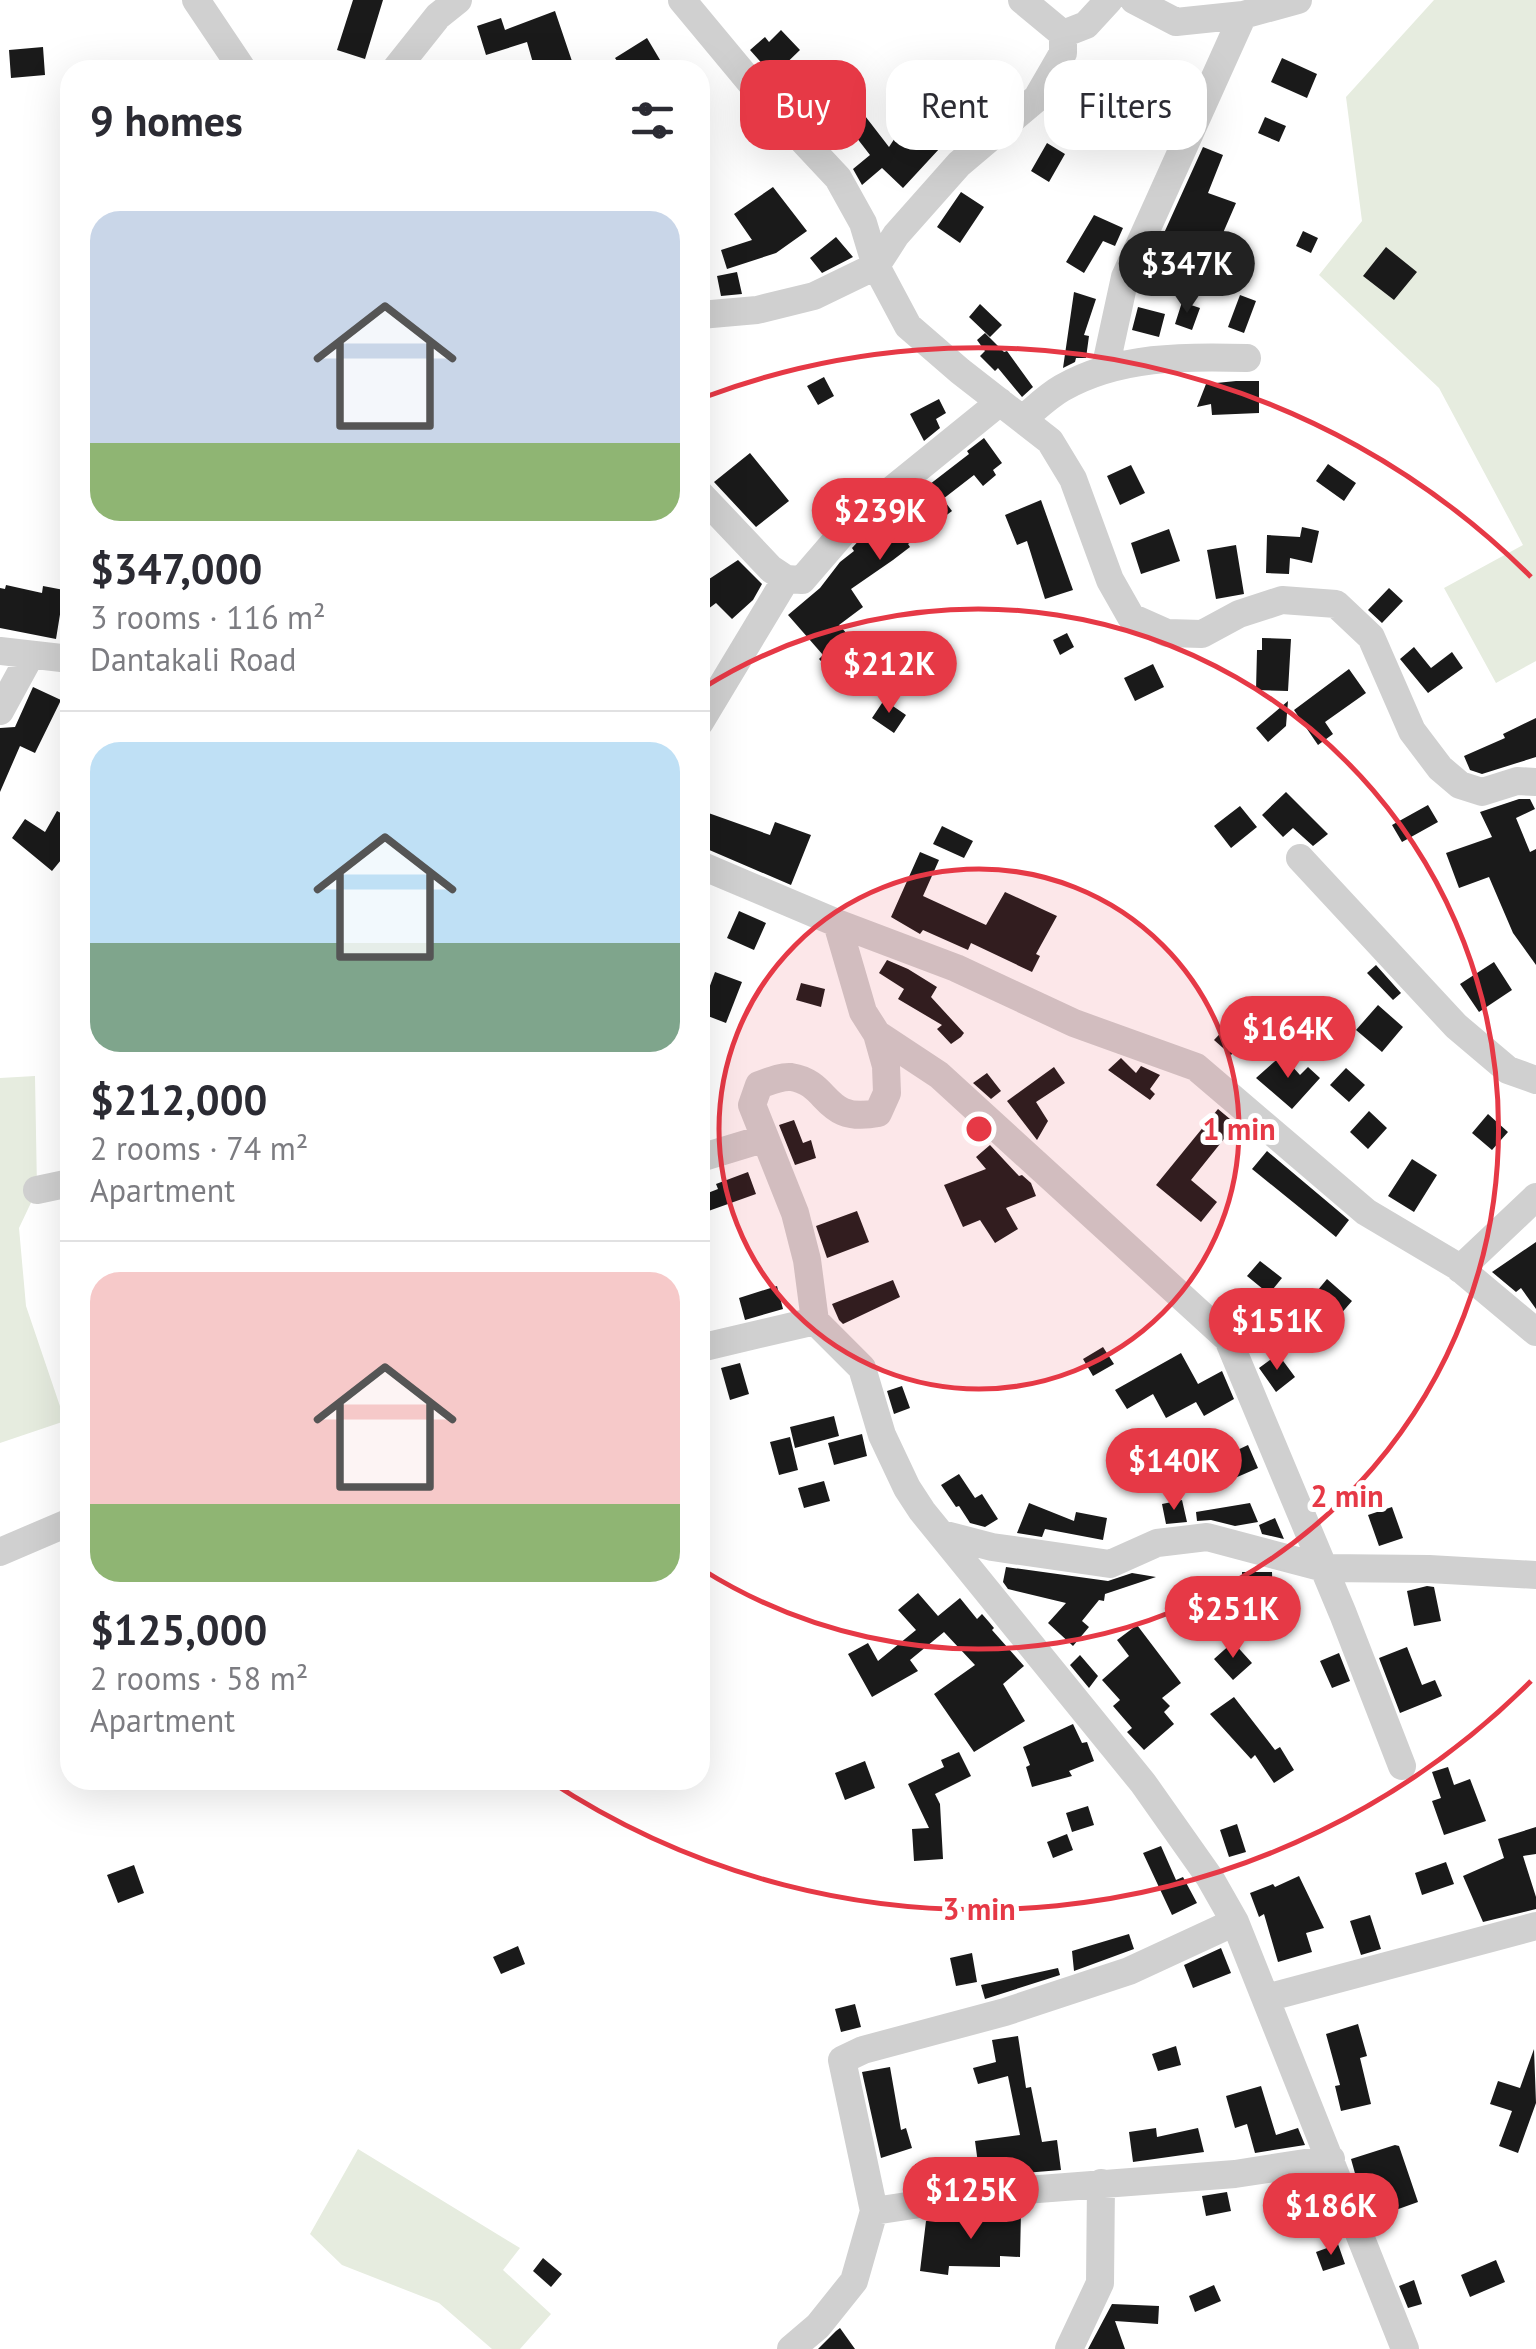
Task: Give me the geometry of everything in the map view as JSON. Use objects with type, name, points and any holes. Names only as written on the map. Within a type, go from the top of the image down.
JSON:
[{"type":"street","points":[[196,0],[237,60]]},
{"type":"street","points":[[402,60],[438,16],[458,0]]},
{"type":"street","points":[[682,0],[766,101],[838,178],[863,223],[876,266],[908,326],[1050,441],[1074,478],[1110,580],[1132,617],[1167,633],[1202,634],[1239,614],[1282,600],[1336,604],[1371,637],[1412,730],[1440,768],[1460,786],[1482,792],[1516,781],[1536,782]]},
{"type":"street","points":[[1022,0],[1064,34]]},
{"type":"street","points":[[1064,34],[1086,25],[1109,0]]},
{"type":"street","points":[[1134,0],[1176,22],[1242,15],[1298,0]]},
{"type":"street","points":[[1104,369],[1125,277],[1242,15]]},
{"type":"street","points":[[710,315],[756,310],[814,296],[876,266],[896,235],[959,164],[1036,98],[1064,53],[1064,34]]},
{"type":"street","points":[[1024,418],[1060,388],[1104,369],[1182,356],[1247,358]]},
{"type":"street","points":[[710,504],[771,568],[786,579],[802,580],[852,522],[1000,402]]},
{"type":"street","points":[[710,705],[786,579]]},
{"type":"street","points":[[0,650],[60,658]]},
{"type":"street","points":[[0,711],[30,656]]},
{"type":"street","points":[[1300,858],[1456,1026],[1508,1070],[1536,1080]]},
{"type":"street","points":[[710,869],[956,968],[1074,1023],[1196,1067],[1366,1212],[1460,1269],[1536,1332]]},
{"type":"street","points":[[836,923],[863,1012],[877,1034],[886,1066],[887,1093],[878,1113],[856,1117],[831,1107],[811,1084],[788,1076],[758,1084],[752,1106],[795,1213],[816,1321],[862,1368],[882,1435],[907,1488],[1143,1783],[1210,1878],[1235,1922],[1404,2349]]},
{"type":"street","points":[[877,1034],[938,1076],[1228,1339],[1402,1766]]},
{"type":"street","points":[[710,1155],[764,1139]]},
{"type":"street","points":[[37,1190],[60,1184]]},
{"type":"street","points":[[1460,1269],[1536,1197]]},
{"type":"street","points":[[710,1346],[816,1321]]},
{"type":"street","points":[[0,1552],[60,1526]]},
{"type":"street","points":[[942,1534],[992,1547],[1110,1564],[1157,1543],[1207,1537],[1324,1568],[1536,1575]]},
{"type":"street","points":[[791,2349],[818,2326],[854,2281],[874,2211],[842,2060],[863,2050],[1005,2012],[1129,1971],[1235,1922]]},
{"type":"street","points":[[1266,1998],[1536,1926]]},
{"type":"street","points":[[874,2211],[998,2192],[1235,2174],[1331,2158]]},
{"type":"street","points":[[1069,2349],[1100,2283],[1101,2183]]},
{"type":"shaded area","points":[[1434,0],[1536,0],[1536,661],[1496,683],[1444,588],[1523,545],[1439,388],[1319,275],[1362,221],[1346,97]]},
{"type":"shaded area","points":[[35,1076],[37,1190],[19,1228],[26,1306],[60,1406],[60,1423],[0,1443],[0,1078]]},
{"type":"shaded area","points":[[358,2149],[520,2248],[503,2270],[551,2314],[520,2349],[492,2349],[439,2303],[342,2265],[310,2234]]},
{"type":"building","points":[[353,0],[383,0],[365,59],[337,50]]},
{"type":"building","points":[[555,11],[572,60],[532,60],[527,42],[486,55],[477,26],[501,18],[505,30]]},
{"type":"building","points":[[781,30],[800,50],[790,60],[759,60],[750,50],[765,37],[769,42]]},
{"type":"building","points":[[647,38],[660,60],[616,60]]},
{"type":"building","points":[[43,47],[45,75],[11,78],[9,50]]},
{"type":"building","points":[[1282,58],[1317,74],[1307,98],[1271,82]]},
{"type":"building","points":[[866,117],[886,143],[886,150],[938,150],[903,188],[882,168],[862,185],[853,169],[870,155],[866,150]]},
{"type":"building","points":[[1265,117],[1286,126],[1279,142],[1258,133]]},
{"type":"building","points":[[1044,148],[1065,154],[1049,182],[1031,171]]},
{"type":"building","points":[[1202,150],[1223,155],[1208,193],[1236,203],[1213,256],[1185,245],[1176,273],[1150,264]]},
{"type":"building","points":[[773,187],[807,231],[776,253],[727,269],[721,250],[752,240],[734,214]]},
{"type":"building","points":[[961,192],[984,207],[960,243],[937,227]]},
{"type":"building","points":[[1094,215],[1123,228],[1115,246],[1103,241],[1084,273],[1066,262]]},
{"type":"building","points":[[1303,231],[1318,238],[1311,253],[1296,246]]},
{"type":"building","points":[[836,237],[853,257],[822,273],[810,258]]},
{"type":"building","points":[[1386,247],[1417,272],[1394,300],[1363,276]]},
{"type":"building","points":[[737,272],[742,294],[721,296],[717,276]]},
{"type":"building","points":[[1074,292],[1096,299],[1084,335],[1089,336],[1086,358],[1076,358],[1063,368]]},
{"type":"building","points":[[1240,295],[1256,301],[1244,333],[1228,327]]},
{"type":"building","points":[[1182,302],[1200,308],[1192,330],[1175,324]]},
{"type":"building","points":[[980,304],[1002,325],[990,337],[969,317]]},
{"type":"building","points":[[1138,307],[1165,314],[1159,337],[1132,330]]},
{"type":"building","points":[[985,333],[1007,351],[1033,387],[1022,397],[998,368],[995,371],[980,356],[985,351],[977,340]]},
{"type":"building","points":[[824,377],[834,396],[818,405],[807,386]]},
{"type":"building","points":[[1259,381],[1259,413],[1212,415],[1211,404],[1197,407],[1206,384]]},
{"type":"building","points":[[939,399],[946,413],[936,419],[940,428],[924,441],[910,414]]},
{"type":"building","points":[[984,438],[1002,463],[993,470],[996,475],[983,486],[974,475],[943,499],[952,511],[851,589],[863,607],[839,625],[872,661],[845,686],[819,659],[823,655],[788,615],[820,588],[864,535],[969,454],[967,451]]},
{"type":"building","points":[[750,453],[789,501],[756,527],[714,482]]},
{"type":"building","points":[[1328,464],[1356,483],[1344,501],[1316,481]]},
{"type":"building","points":[[1131,465],[1145,493],[1120,505],[1107,476]]},
{"type":"building","points":[[1041,500],[1073,590],[1045,599],[1027,541],[1017,545],[1005,515]]},
{"type":"building","points":[[1302,527],[1319,531],[1312,563],[1290,558],[1289,574],[1266,573],[1267,535],[1300,537]]},
{"type":"building","points":[[1169,529],[1180,561],[1141,574],[1131,543]]},
{"type":"building","points":[[1236,545],[1244,594],[1216,599],[1207,550]]},
{"type":"building","points":[[738,560],[762,584],[753,600],[732,619],[716,603],[710,608],[710,578]]},
{"type":"building","points":[[6,585],[42,593],[43,586],[60,589],[56,639],[0,628],[0,588],[5,589]]},
{"type":"building","points":[[1389,588],[1403,601],[1382,623],[1368,610]]},
{"type":"building","points":[[1067,633],[1074,647],[1060,655],[1053,640]]},
{"type":"building","points":[[1262,638],[1291,639],[1288,691],[1256,690],[1257,650],[1262,650]]},
{"type":"building","points":[[1414,647],[1431,668],[1452,652],[1463,668],[1428,693],[1400,659]]},
{"type":"building","points":[[1153,664],[1164,687],[1135,701],[1124,678]]},
{"type":"building","points":[[1349,669],[1366,693],[1325,722],[1333,734],[1318,745],[1294,710]]},
{"type":"building","points":[[33,687],[60,700],[35,753],[20,746],[0,792],[0,728],[15,727]]},
{"type":"building","points":[[884,700],[906,715],[894,733],[872,718]]},
{"type":"building","points":[[1288,701],[1286,726],[1268,742],[1256,728]]},
{"type":"building","points":[[1536,718],[1536,757],[1482,774],[1470,770],[1464,756],[1505,738],[1503,734]]},
{"type":"building","points":[[1286,792],[1328,834],[1313,846],[1293,828],[1283,837],[1262,815]]},
{"type":"building","points":[[1530,799],[1535,809],[1516,818],[1530,852],[1536,849],[1536,965],[1513,933],[1489,877],[1459,888],[1446,853],[1492,837],[1480,812]]},
{"type":"building","points":[[1428,805],[1438,822],[1402,842],[1392,825]]},
{"type":"building","points":[[1240,806],[1257,827],[1231,848],[1214,826]]},
{"type":"building","points":[[57,811],[60,813],[60,861],[52,871],[12,838],[25,819],[45,832]]},
{"type":"building","points":[[710,814],[770,835],[775,822],[811,835],[791,885],[710,850]]},
{"type":"building","points":[[942,826],[973,841],[964,858],[933,844]]},
{"type":"building","points":[[920,852],[939,860],[923,896],[986,925],[1005,892],[1057,916],[1036,954],[1040,956],[1032,972],[971,943],[968,950],[923,930],[920,934],[891,917]]},
{"type":"building","points":[[739,911],[766,923],[754,950],[727,938]]},
{"type":"building","points":[[887,960],[937,987],[931,997],[964,1033],[961,1037],[951,1044],[937,1029],[942,1025],[898,999],[904,989],[879,973]]},
{"type":"building","points":[[1494,962],[1512,990],[1479,1012],[1460,984]]},
{"type":"building","points":[[1376,965],[1401,993],[1393,1000],[1367,973]]},
{"type":"building","points":[[715,972],[742,982],[726,1023],[710,1017],[710,986]]},
{"type":"building","points":[[801,983],[825,989],[821,1007],[796,1000]]},
{"type":"building","points":[[1378,1005],[1403,1027],[1382,1052],[1356,1030]]},
{"type":"building","points":[[1233,1020],[1249,1036],[1231,1055],[1214,1040]]},
{"type":"building","points":[[1282,1055],[1300,1075],[1308,1067],[1320,1078],[1292,1109],[1256,1078]]},
{"type":"building","points":[[1121,1058],[1136,1073],[1141,1066],[1160,1075],[1150,1089],[1155,1094],[1150,1100],[1108,1070]]},
{"type":"building","points":[[1054,1067],[1065,1083],[1036,1102],[1048,1121],[1037,1140],[1007,1101]]},
{"type":"building","points":[[1346,1068],[1365,1085],[1349,1102],[1330,1085]]},
{"type":"building","points":[[987,1073],[1001,1091],[991,1099],[973,1083]]},
{"type":"building","points":[[1218,1109],[1236,1124],[1191,1180],[1217,1202],[1201,1222],[1156,1185]]},
{"type":"building","points":[[1369,1111],[1387,1128],[1368,1149],[1350,1132]]},
{"type":"building","points":[[1488,1114],[1508,1132],[1492,1150],[1472,1133]]},
{"type":"building","points":[[794,1120],[803,1143],[811,1140],[816,1158],[795,1165],[779,1125]]},
{"type":"building","points":[[990,1145],[1019,1176],[1031,1183],[1036,1196],[1006,1208],[1018,1229],[995,1243],[980,1220],[963,1227],[944,1185],[986,1169],[976,1157]]},
{"type":"building","points":[[1267,1151],[1349,1220],[1336,1237],[1252,1169]]},
{"type":"building","points":[[1412,1159],[1437,1175],[1414,1212],[1388,1196]]},
{"type":"building","points":[[748,1172],[756,1194],[710,1210],[710,1192],[718,1189],[716,1184]]},
{"type":"building","points":[[857,1211],[869,1242],[827,1258],[816,1226]]},
{"type":"building","points":[[1536,1242],[1536,1309],[1521,1288],[1516,1292],[1492,1272]]},
{"type":"building","points":[[1260,1261],[1282,1278],[1269,1294],[1247,1276]]},
{"type":"building","points":[[1327,1279],[1352,1301],[1332,1324],[1307,1303]]},
{"type":"building","points":[[893,1280],[900,1297],[843,1324],[839,1320],[832,1304]]},
{"type":"building","points":[[777,1286],[783,1309],[745,1320],[739,1298]]},
{"type":"building","points":[[1103,1347],[1114,1364],[1093,1376],[1083,1359]]},
{"type":"building","points":[[1181,1353],[1198,1384],[1222,1371],[1234,1399],[1204,1416],[1196,1402],[1166,1418],[1153,1394],[1127,1409],[1115,1390]]},
{"type":"building","points":[[1278,1354],[1295,1377],[1276,1392],[1259,1368]]},
{"type":"building","points":[[740,1363],[749,1394],[730,1400],[721,1368]]},
{"type":"building","points":[[902,1386],[910,1408],[894,1414],[887,1391]]},
{"type":"building","points":[[834,1416],[839,1436],[795,1448],[790,1427]]},
{"type":"building","points":[[862,1434],[867,1456],[834,1465],[828,1443]]},
{"type":"building","points":[[1205,1435],[1215,1455],[1180,1472],[1170,1452]]},
{"type":"building","points":[[790,1437],[798,1470],[779,1475],[770,1442]]},
{"type":"building","points":[[1248,1445],[1258,1468],[1228,1481],[1218,1459]]},
{"type":"building","points":[[959,1474],[975,1498],[982,1494],[998,1519],[985,1527],[970,1523],[956,1507],[941,1485]]},
{"type":"building","points":[[824,1481],[830,1501],[804,1508],[798,1488]]},
{"type":"building","points":[[1182,1500],[1187,1522],[1166,1524],[1162,1504]]},
{"type":"building","points":[[1029,1503],[1074,1521],[1076,1512],[1107,1518],[1103,1540],[1045,1529],[1042,1537],[1017,1533]]},
{"type":"building","points":[[1250,1503],[1258,1522],[1235,1526],[1197,1521],[1196,1512]]},
{"type":"building","points":[[1392,1507],[1403,1538],[1379,1546],[1368,1515]]},
{"type":"building","points":[[1275,1518],[1284,1539],[1262,1534],[1259,1525]]},
{"type":"building","points":[[1006,1567],[1108,1581],[1132,1573],[1156,1577],[1105,1594],[1104,1601],[1099,1600],[1082,1621],[1089,1627],[1073,1646],[1048,1623],[1066,1603],[1008,1589],[1003,1582]]},
{"type":"building","points":[[1242,1572],[1272,1572],[1274,1629],[1245,1631]]},
{"type":"building","points":[[1434,1587],[1441,1621],[1414,1626],[1407,1591]]},
{"type":"building","points":[[918,1593],[938,1616],[960,1598],[977,1619],[982,1614],[1024,1666],[1003,1684],[1025,1721],[974,1752],[934,1694],[975,1665],[944,1632],[910,1660],[918,1671],[872,1697],[848,1654],[868,1643],[878,1661],[916,1630],[898,1610]]},
{"type":"building","points":[[1137,1625],[1181,1683],[1162,1698],[1170,1706],[1164,1712],[1174,1724],[1144,1750],[1127,1732],[1132,1728],[1113,1706],[1120,1700],[1102,1680],[1129,1656],[1117,1640]]},
{"type":"building","points":[[1233,1642],[1252,1663],[1233,1680],[1214,1659]]},
{"type":"building","points":[[1407,1647],[1422,1685],[1435,1680],[1442,1696],[1400,1713],[1379,1658]]},
{"type":"building","points":[[1339,1653],[1350,1681],[1332,1688],[1320,1661]]},
{"type":"building","points":[[1080,1655],[1098,1676],[1089,1688],[1070,1665]]},
{"type":"building","points":[[1234,1697],[1275,1750],[1280,1747],[1294,1770],[1274,1783],[1255,1755],[1251,1759],[1210,1714]]},
{"type":"building","points":[[1073,1724],[1082,1743],[1087,1742],[1094,1761],[1069,1771],[1072,1776],[1032,1787],[1023,1747]]},
{"type":"building","points":[[959,1752],[971,1776],[935,1794],[940,1804],[943,1859],[914,1861],[912,1829],[929,1828],[908,1784],[944,1767],[941,1760]]},
{"type":"building","points":[[865,1761],[875,1788],[845,1800],[835,1773]]},
{"type":"building","points":[[1448,1767],[1454,1785],[1470,1779],[1486,1821],[1444,1835],[1432,1801],[1441,1798],[1432,1772]]},
{"type":"building","points":[[1088,1806],[1094,1825],[1072,1832],[1066,1813]]},
{"type":"building","points":[[1237,1824],[1246,1852],[1229,1857],[1220,1830]]},
{"type":"building","points":[[1536,1827],[1536,1854],[1523,1856],[1536,1909],[1483,1922],[1463,1876],[1504,1858],[1498,1839]]},
{"type":"building","points":[[1067,1834],[1073,1850],[1053,1858],[1047,1842]]},
{"type":"building","points":[[1161,1846],[1176,1880],[1183,1877],[1197,1903],[1172,1915],[1143,1853]]},
{"type":"building","points":[[1446,1862],[1454,1884],[1422,1895],[1415,1873]]},
{"type":"building","points":[[134,1865],[144,1893],[118,1903],[107,1875]]},
{"type":"building","points":[[1299,1876],[1324,1928],[1306,1933],[1312,1952],[1278,1962],[1264,1914],[1259,1917],[1250,1893]]},
{"type":"building","points":[[1370,1915],[1381,1949],[1361,1955],[1350,1921]]},
{"type":"building","points":[[1129,1934],[1134,1949],[1074,1971],[1072,1951]]},
{"type":"building","points":[[518,1946],[525,1964],[501,1974],[493,1957]]},
{"type":"building","points":[[1221,1948],[1231,1973],[1193,1988],[1184,1965]]},
{"type":"building","points":[[972,1953],[977,1982],[956,1986],[950,1958]]},
{"type":"building","points":[[1058,1968],[1060,1975],[985,1999],[981,1985]]},
{"type":"building","points":[[855,2004],[861,2027],[841,2032],[835,2009]]},
{"type":"building","points":[[1358,2024],[1367,2056],[1360,2058],[1371,2104],[1341,2111],[1335,2086],[1340,2085],[1326,2034]]},
{"type":"building","points":[[1018,2036],[1026,2088],[1031,2087],[1042,2142],[1057,2140],[1061,2170],[1024,2173],[1023,2164],[979,2171],[975,2141],[1020,2135],[1008,2076],[978,2084],[973,2068],[996,2062],[992,2040]]},
{"type":"building","points":[[1176,2046],[1181,2065],[1158,2071],[1152,2054]]},
{"type":"building","points":[[1534,2049],[1536,2103],[1518,2153],[1499,2146],[1512,2111],[1490,2104],[1498,2081],[1520,2088]]},
{"type":"building","points":[[890,2067],[901,2130],[906,2128],[912,2148],[881,2158],[862,2072]]},
{"type":"building","points":[[1261,2086],[1276,2135],[1298,2128],[1305,2145],[1255,2153],[1247,2124],[1235,2128],[1226,2096]]},
{"type":"building","points":[[1156,2128],[1157,2137],[1198,2128],[1204,2152],[1133,2162],[1129,2132]]},
{"type":"building","points":[[1399,2146],[1418,2202],[1376,2217],[1362,2176],[1356,2177],[1351,2159]]},
{"type":"building","points":[[937,2162],[938,2180],[916,2181],[915,2164]]},
{"type":"building","points":[[1227,2192],[1231,2211],[1206,2216],[1202,2196]]},
{"type":"building","points":[[1021,2212],[1020,2257],[1000,2256],[1000,2267],[949,2266],[948,2275],[920,2271],[926,2221],[943,2218],[969,2222],[969,2214]]},
{"type":"building","points":[[1338,2244],[1345,2264],[1323,2271],[1316,2252]]},
{"type":"building","points":[[543,2258],[562,2274],[551,2287],[533,2271]]},
{"type":"building","points":[[1496,2260],[1505,2282],[1470,2297],[1461,2275]]},
{"type":"building","points":[[1414,2280],[1422,2304],[1408,2308],[1399,2286]]},
{"type":"building","points":[[1214,2285],[1221,2301],[1195,2312],[1189,2296]]},
{"type":"building","points":[[1112,2304],[1159,2306],[1158,2324],[1115,2321],[1125,2349],[1088,2349]]},
{"type":"building","points":[[840,2328],[855,2349],[818,2349],[836,2331]]}]
